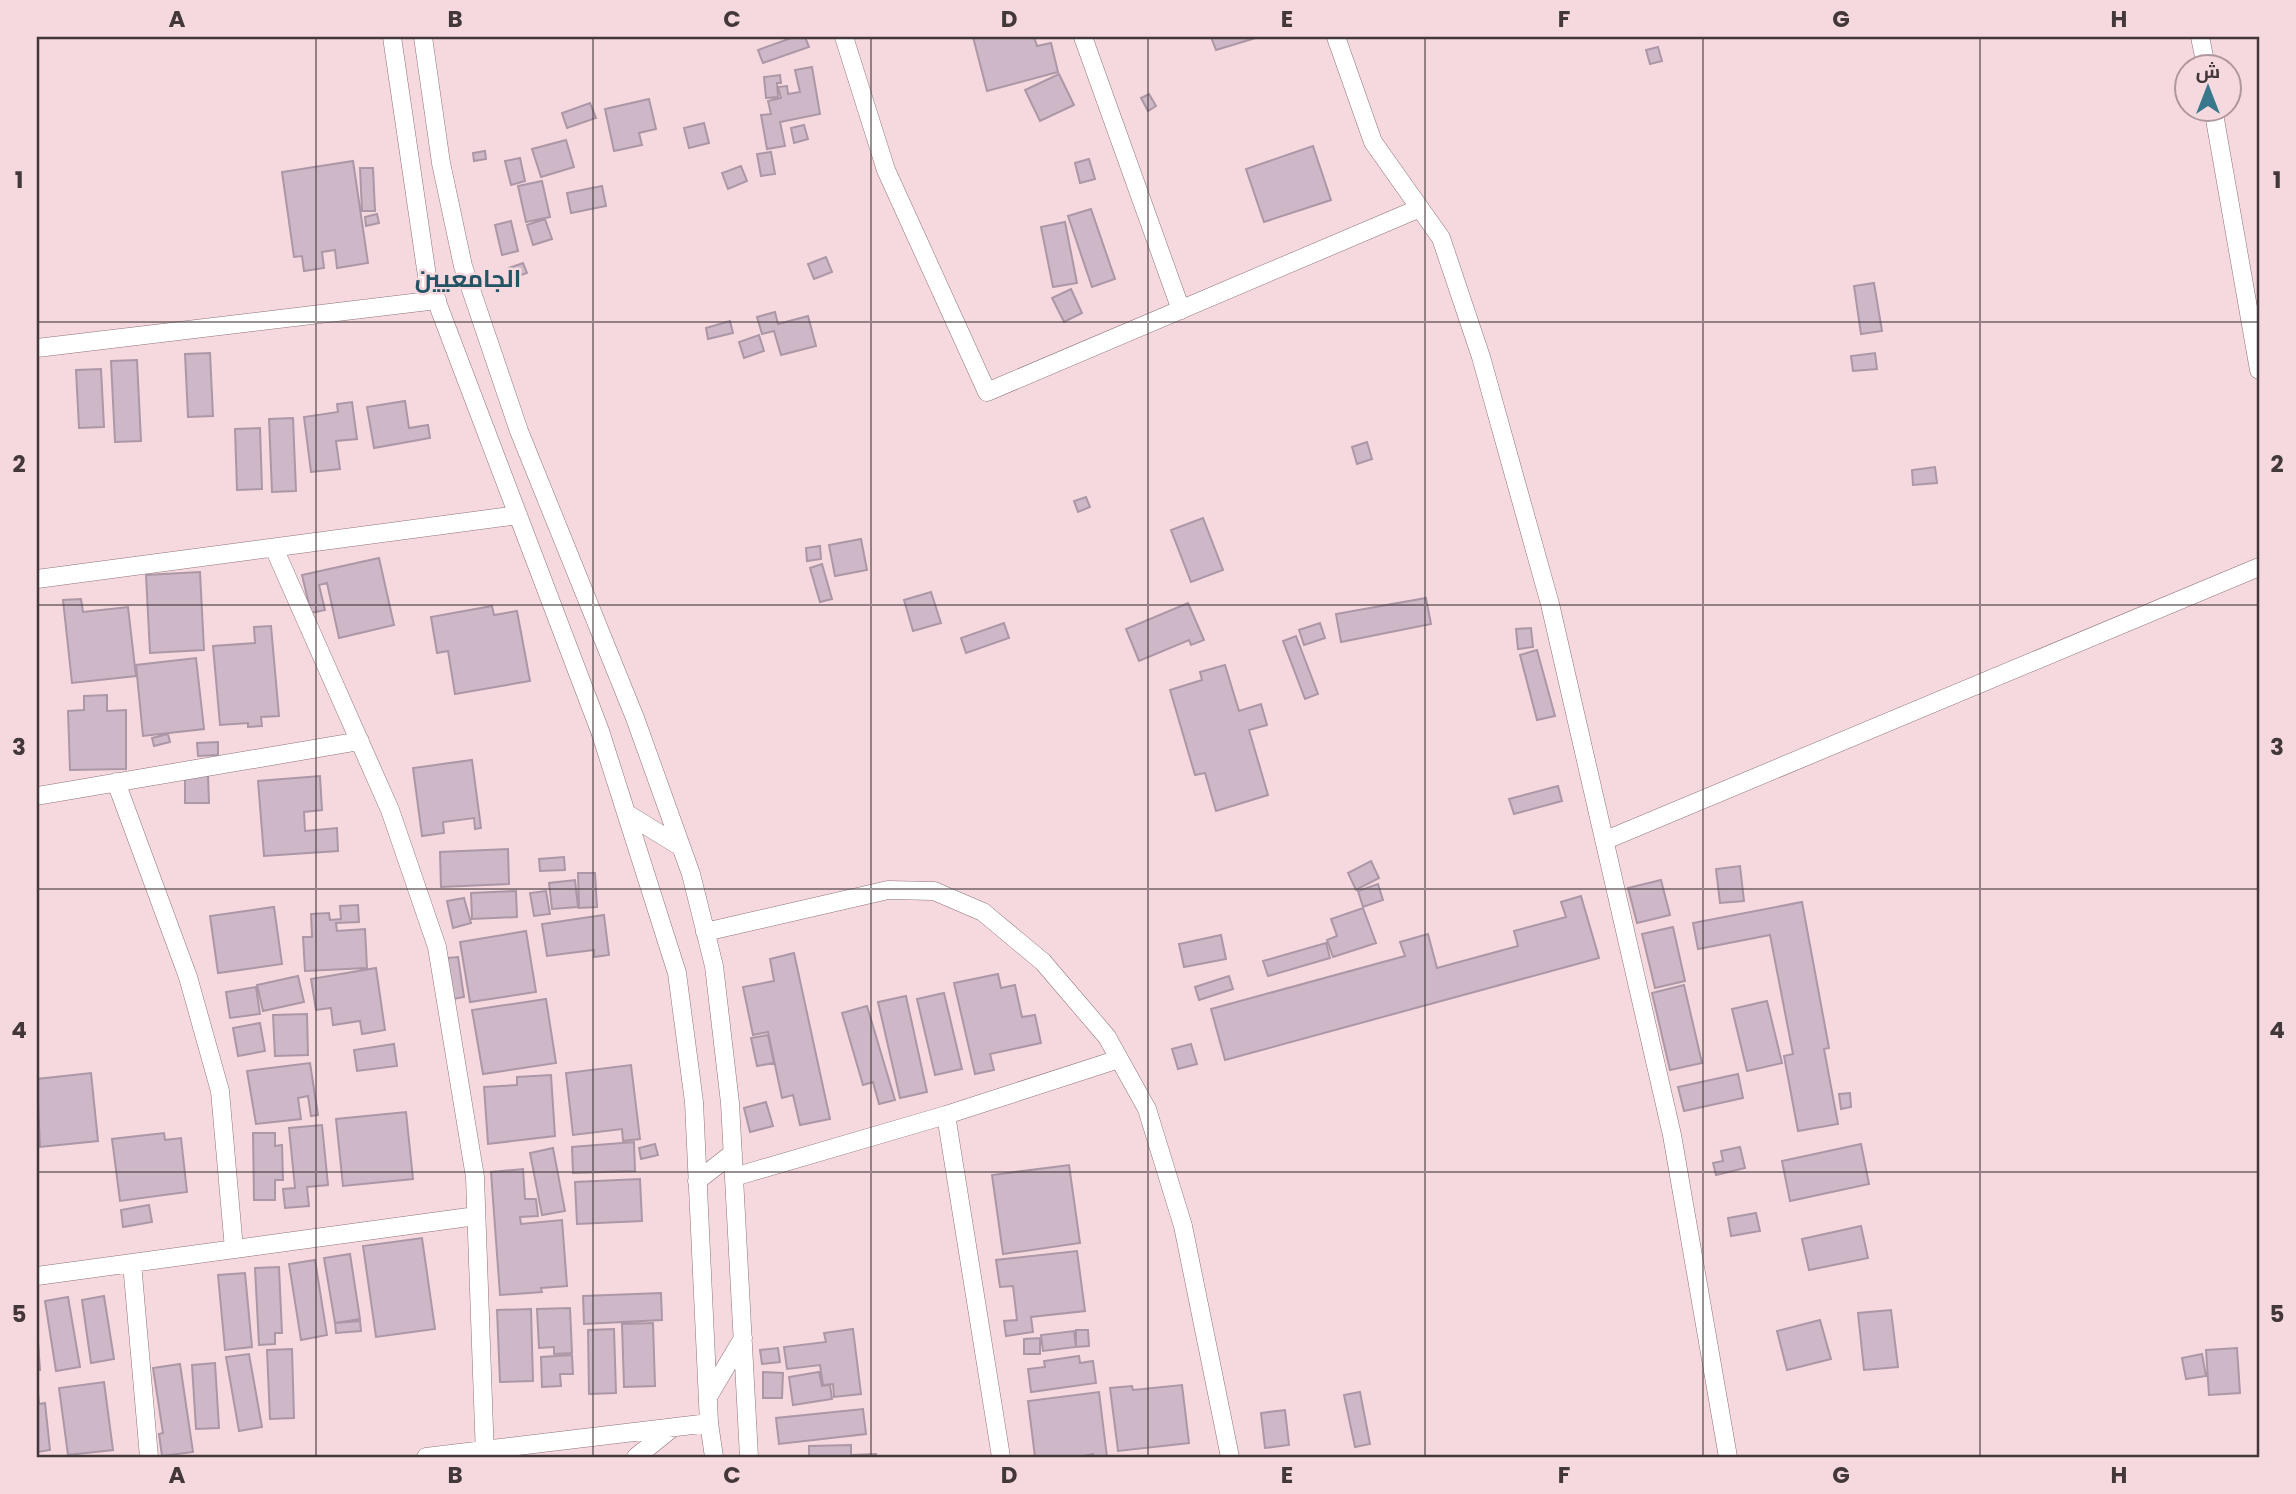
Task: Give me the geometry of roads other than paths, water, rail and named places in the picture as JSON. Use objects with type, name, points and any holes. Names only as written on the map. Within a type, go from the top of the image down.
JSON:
[{"type":"street","points":[[392,37],[428,276],[600,731],[677,973],[694,1102],[709,1423],[714,1457]]},
{"type":"street","points":[[423,37],[441,163],[463,266],[519,431],[635,718],[681,847],[714,966],[730,1103],[749,1457]]},
{"type":"street","points":[[844,37],[886,170],[988,392],[1420,208]]},
{"type":"street","points":[[1083,37],[1181,310]]},
{"type":"street","points":[[1336,37],[1373,142],[1441,238],[1481,358],[1550,604],[1672,1135],[1728,1457]]},
{"type":"street","points":[[2215,122],[2259,370]]},
{"type":"street","points":[[37,348],[437,300]]},
{"type":"street","points":[[37,579],[518,515]]},
{"type":"street","points":[[274,548],[390,810],[437,947],[475,1177],[485,1454]]},
{"type":"street","points":[[1606,840],[2259,567]]},
{"type":"street","points":[[37,796],[360,741]]},
{"type":"street","points":[[116,782],[188,977],[220,1091],[234,1249]]},
{"type":"street","points":[[626,813],[681,847]]},
{"type":"street","points":[[705,932],[888,890],[934,891],[983,912],[1042,962],[1107,1037],[1147,1109],[1183,1226],[1230,1457]]},
{"type":"street","points":[[734,1177],[946,1115],[1119,1059]]},
{"type":"street","points":[[946,1115],[1001,1457]]},
{"type":"street","points":[[698,1181],[733,1153]]},
{"type":"street","points":[[37,1276],[476,1216]]},
{"type":"street","points":[[132,1263],[149,1457]]},
{"type":"street","points":[[708,1397],[743,1338]]},
{"type":"street","points":[[426,1457],[485,1454],[709,1423]]},
{"type":"street","points":[[636,1457],[672,1428]]},
{"type":"district","name":"الجامعيين","points":[[468,279]]}]
